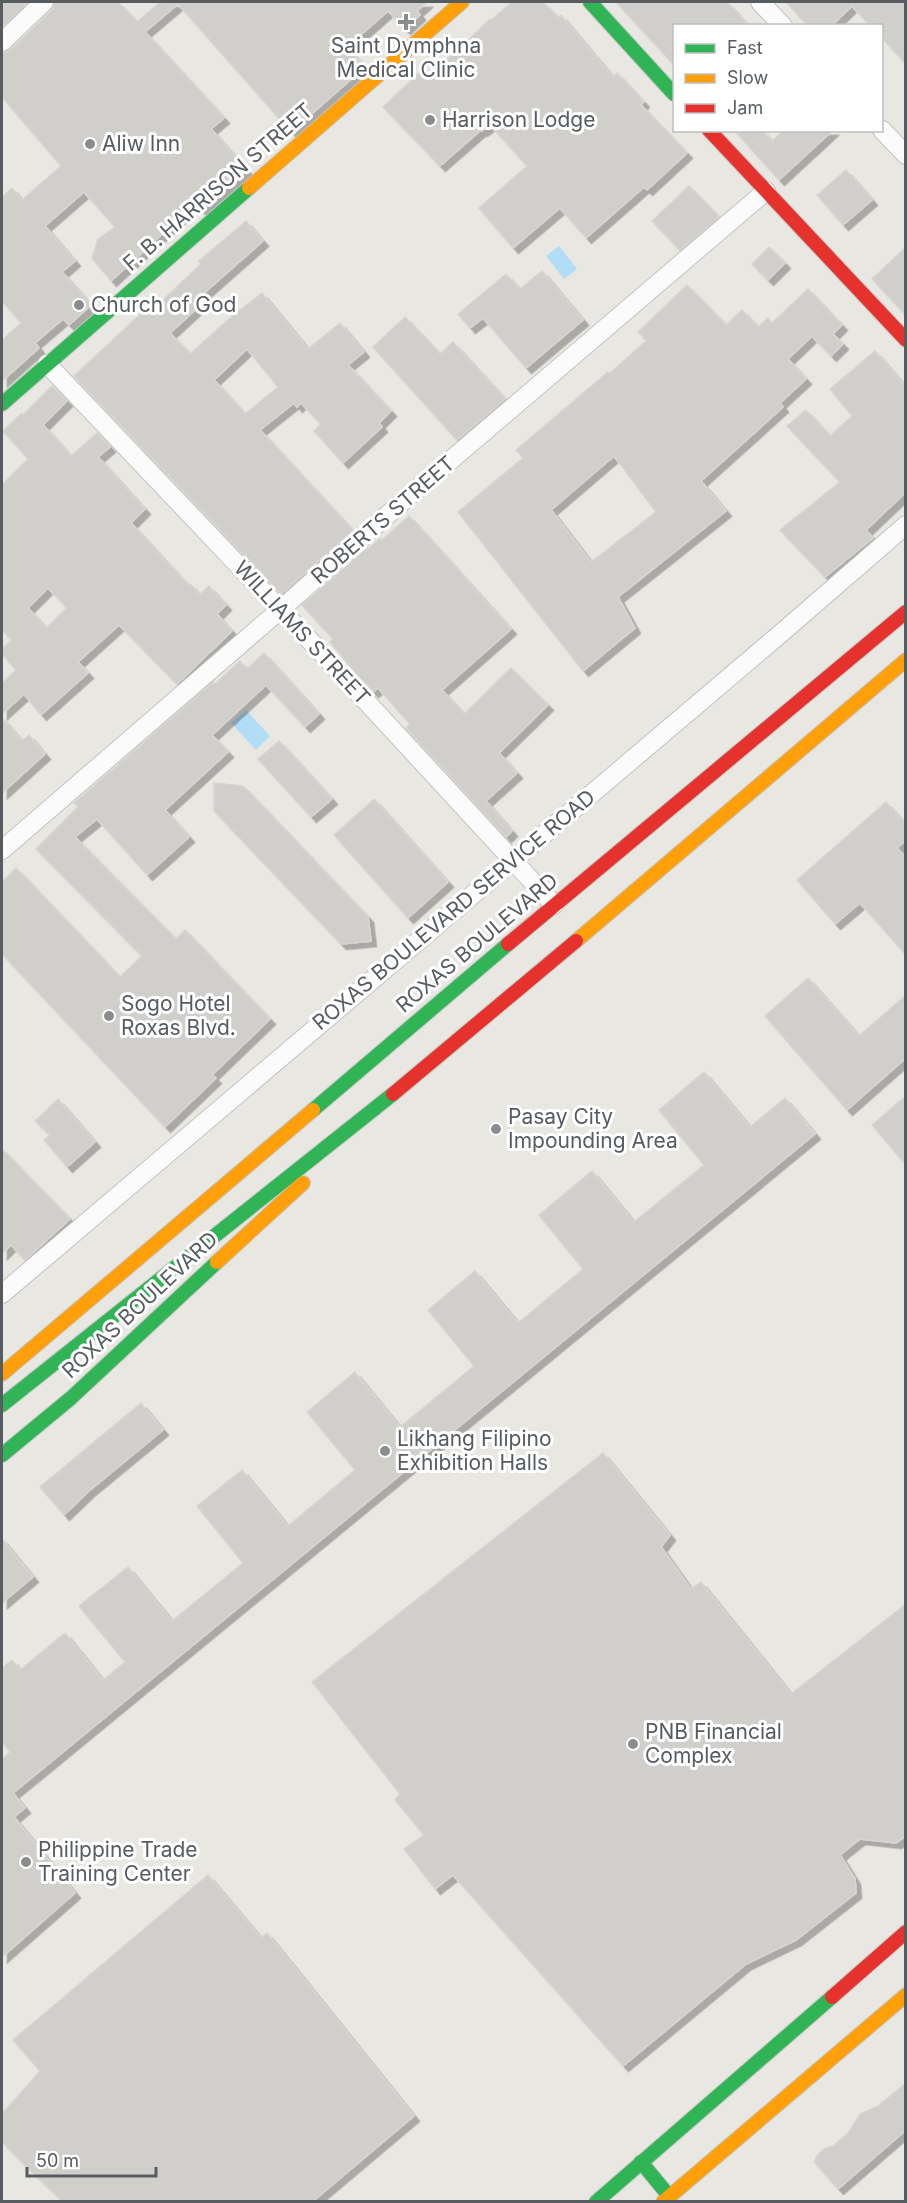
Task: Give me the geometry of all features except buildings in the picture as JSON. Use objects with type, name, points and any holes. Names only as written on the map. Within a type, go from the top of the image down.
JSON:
[{"type":"main road","name":"F. B. HARRISON STREET","points":[[2,404],[462,2]]},
{"type":"main road","points":[[590,2],[673,92]]},
{"type":"main road","points":[[711,132],[906,340]]},
{"type":"main road","name":"ROXAS BOULEVARD","points":[[2,1374],[554,905],[906,612]]},
{"type":"main road","name":"ROXAS BOULEVARD","points":[[2,1405],[436,1060],[906,660]]},
{"type":"main road","name":"ROXAS BOULEVARD","points":[[2,1455],[71,1398],[436,1060]]},
{"type":"main road","name":"ROXAS BOULEVARD","points":[[4,1354],[78,1308]]},
{"type":"main road","points":[[596,2202],[906,1932]]},
{"type":"main road","points":[[641,2162],[666,2199],[906,1995]]},
{"type":"street","points":[[2,42],[44,2]]},
{"type":"street","points":[[760,2],[781,24]]},
{"type":"street","points":[[883,131],[906,155]]},
{"type":"street","name":"ROBERTS STREET","points":[[2,850],[410,495],[766,191]]},
{"type":"street","name":"WILLIAMS STREET","points":[[47,364],[554,905]]},
{"type":"street","name":"ROXAS BOULEVARD SERVICE ROAD","points":[[2,1294],[906,525]]},
{"type":"water","points":[[559,246],[577,269],[564,279],[546,256]]},
{"type":"water","points":[[246,710],[270,736],[256,750],[231,723]]},
{"type":"traffic: fast","points":[[590,2],[673,93]]},
{"type":"traffic: fast","points":[[2,404],[249,188]]},
{"type":"traffic: fast","points":[[313,1110],[508,944]]},
{"type":"traffic: fast","points":[[2,1405],[393,1094]]},
{"type":"traffic: fast","points":[[2,1455],[71,1398],[217,1262]]},
{"type":"traffic: fast","points":[[596,2202],[832,1997]]},
{"type":"traffic: fast","points":[[641,2162],[669,2196]]},
{"type":"traffic: slow","points":[[249,188],[462,2]]},
{"type":"traffic: slow","points":[[576,941],[906,660]]},
{"type":"traffic: slow","points":[[2,1374],[313,1110]]},
{"type":"traffic: slow","points":[[217,1262],[303,1183]]},
{"type":"traffic: slow","points":[[663,2202],[906,1995]]},
{"type":"traffic: jam","points":[[711,132],[906,340]]},
{"type":"traffic: jam","points":[[508,944],[906,612]]},
{"type":"traffic: jam","points":[[393,1094],[576,941]]},
{"type":"traffic: jam","points":[[832,1997],[906,1932]]},
{"type":"place","name":"Saint Dymphna Medical Clinic","points":[[406,22]]},
{"type":"place","name":"Harrison Lodge","points":[[430,120]]},
{"type":"place","name":"Aliw Inn","points":[[90,144]]},
{"type":"place","name":"Church of God","points":[[79,305]]},
{"type":"place","name":"Sogo Hotel Roxas Blvd.","points":[[109,1016]]},
{"type":"place","name":"Pasay City Impounding Area","points":[[496,1129]]},
{"type":"place","name":"Likhang Filipino Exhibition Halls","points":[[385,1451]]},
{"type":"place","name":"PNB Financial Complex","points":[[633,1744]]},
{"type":"place","name":"Philippine Trade Training Center","points":[[26,1862]]}]
